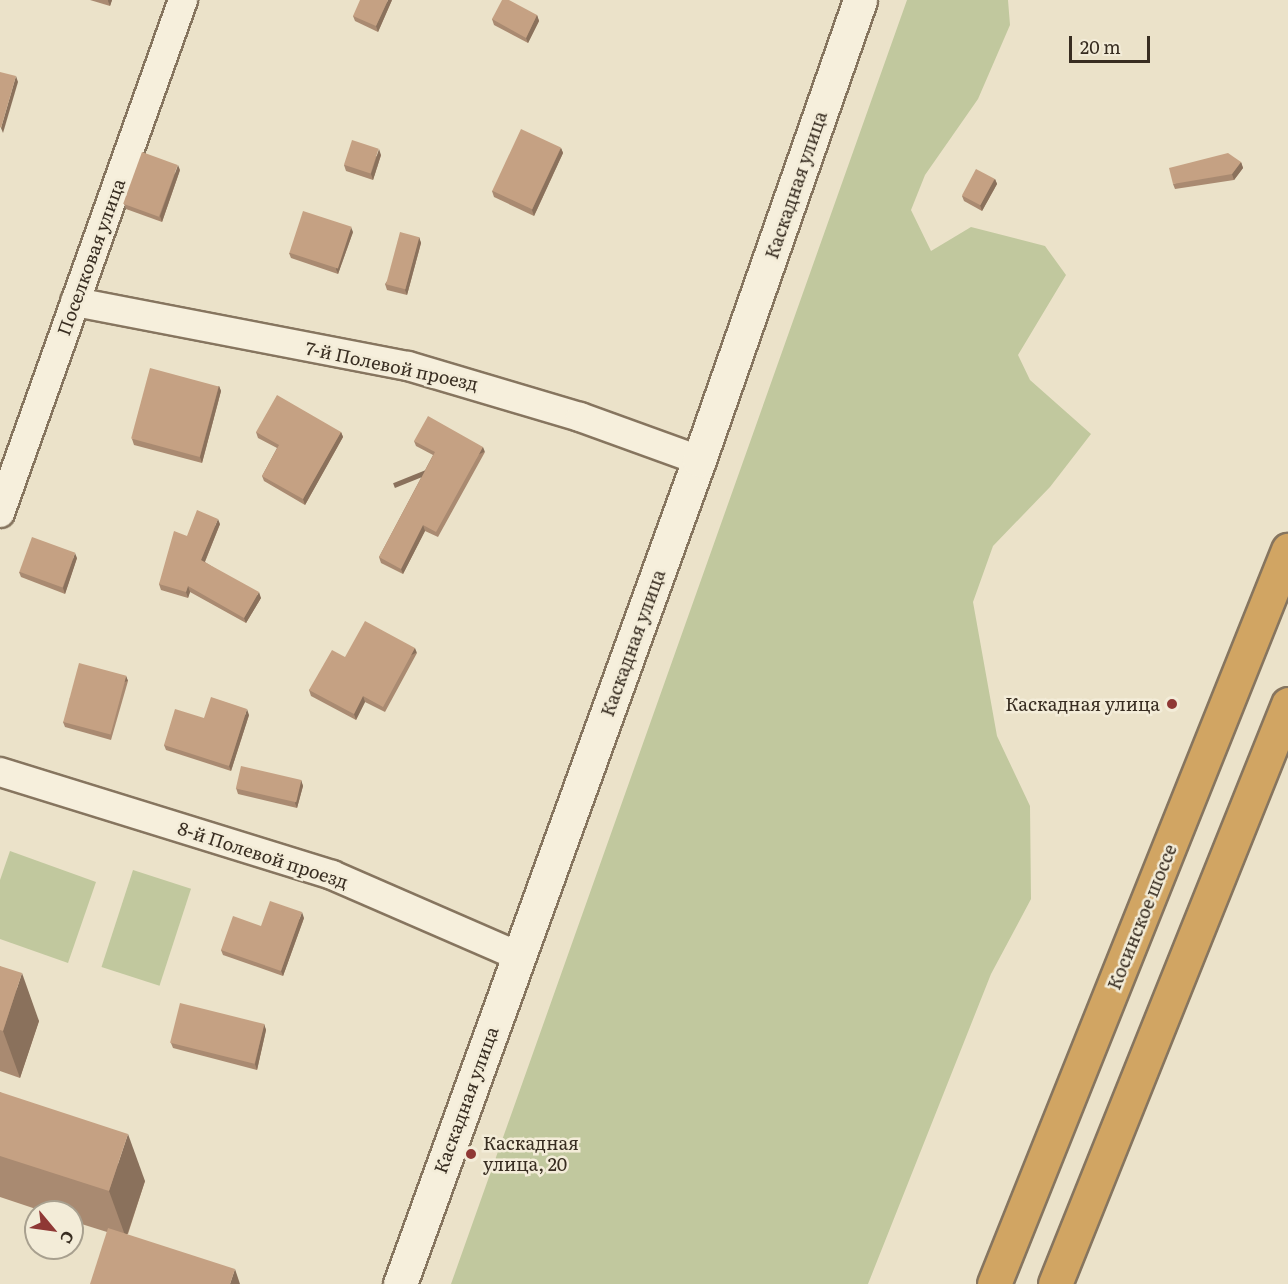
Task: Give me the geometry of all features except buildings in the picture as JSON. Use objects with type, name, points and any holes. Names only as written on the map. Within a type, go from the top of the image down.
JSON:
[{"type":"highway","name":"Косинское шоссе","points":[[993,1284],[1288,550]]},
{"type":"highway","points":[[1056,1284],[1288,704]]},
{"type":"street","name":"Поселковая улица","points":[[2,504],[183,0]]},
{"type":"street","name":"Каскадная улица","points":[[400,1284],[699,460],[860,0]]},
{"type":"street","name":"7-й Полевой проезд","points":[[75,302],[408,366],[580,417],[699,460]]},
{"type":"street","name":"8-й Полевой проезд","points":[[0,772],[332,875],[518,956]]},
{"type":"green space","points":[[907,0],[1008,0],[1010,25],[978,99],[925,175],[911,210],[931,251],[971,227],[1045,246],[1066,275],[1018,355],[1030,380],[1091,434],[1050,487],[993,546],[973,602],[997,736],[1030,806],[1031,899],[991,974],[868,1284],[451,1284]]},
{"type":"green space","points":[[10,851],[96,882],[68,963],[0,939],[0,880]]},
{"type":"green space","points":[[133,870],[191,889],[159,986],[101,967]]},
{"type":"place","name":"Каскадная улица","points":[[1172,704]]},
{"type":"place","name":"Каскадная улица, 20","points":[[471,1154]]}]
